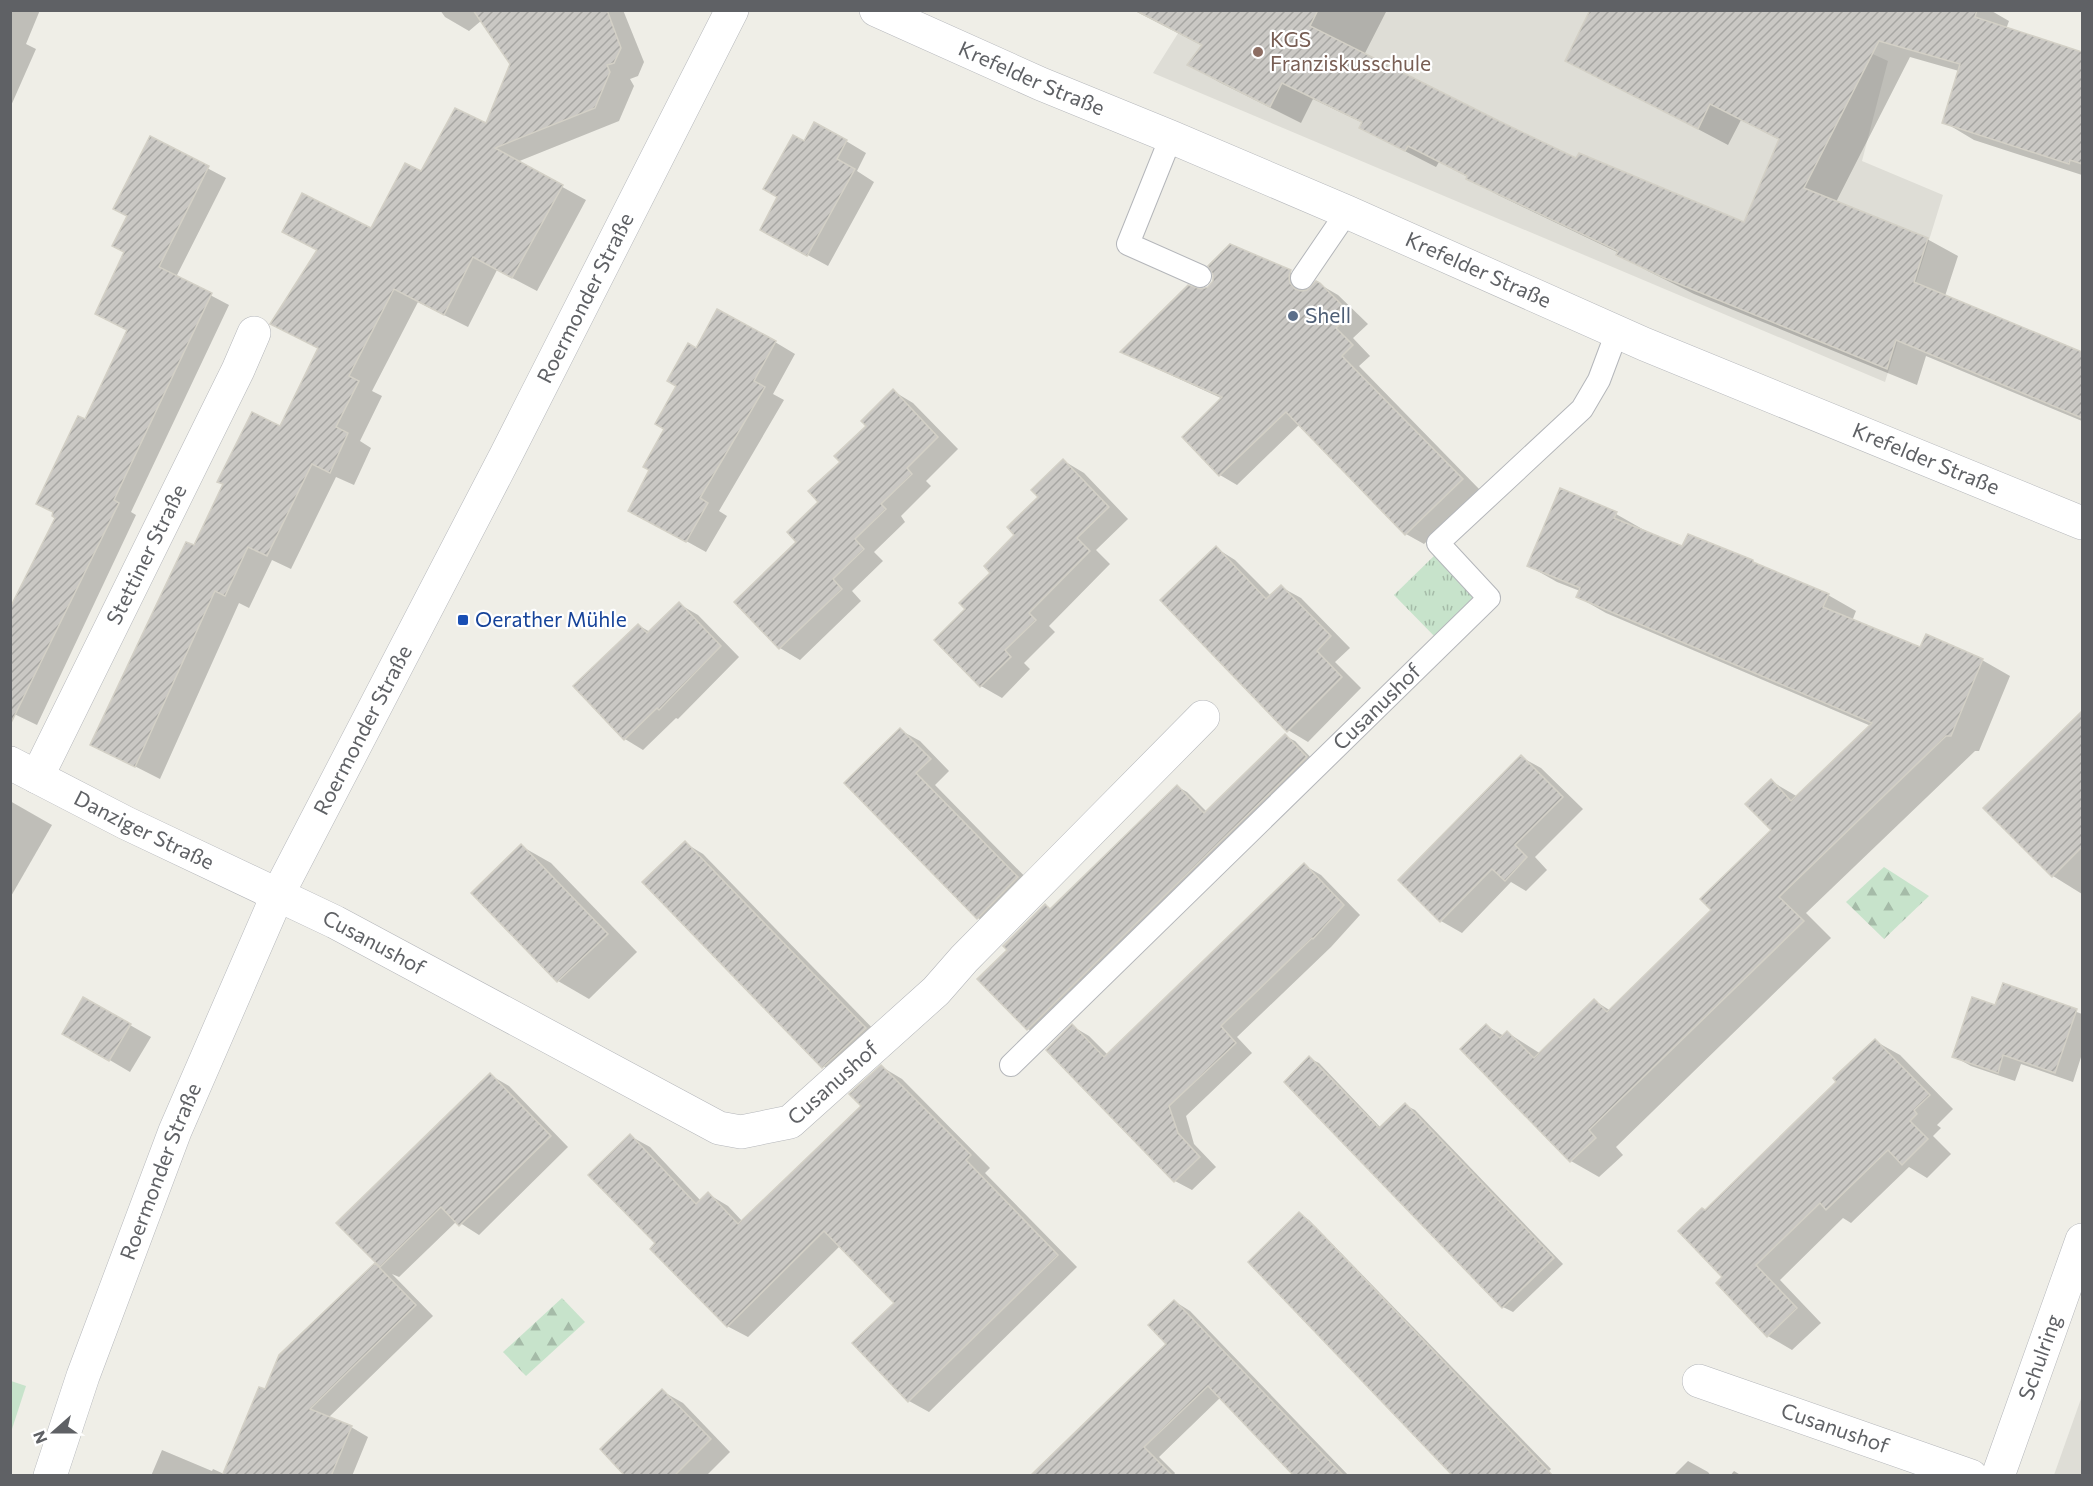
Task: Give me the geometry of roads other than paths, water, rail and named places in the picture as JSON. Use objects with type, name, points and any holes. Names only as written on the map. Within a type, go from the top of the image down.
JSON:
[{"type":"main road","name":"Roermonder Straße","points":[[50,1476],[82,1376],[175,1131],[278,894],[506,455],[732,10]]},
{"type":"main road","name":"Krefelder Straße","points":[[876,10],[1041,84],[1347,212],[1617,332],[2082,523]]},
{"type":"main road","name":"Stettiner Straße","points":[[24,770],[238,370],[254,333]]},
{"type":"main road","name":"Cusanushof","points":[[278,894],[345,927],[719,1128],[741,1132],[790,1122],[936,991],[964,959],[1203,717]]},
{"type":"main road","name":"Danziger Straße","points":[[24,770],[126,824],[278,894]]},
{"type":"main road","name":"Schulring","points":[[1998,1476],[2082,1240]]},
{"type":"main road","name":"Cusanushof","points":[[1699,1381],[1971,1476]]},
{"type":"lane","points":[[1171,137],[1128,244],[1200,276]]},
{"type":"lane","points":[[1302,279],[1347,212]]},
{"type":"lane","name":"Cusanushof","points":[[1011,1065],[1489,598],[1438,543],[1582,409],[1599,380],[1617,332]]},
{"type":"place","name":"KGS Franziskusschule","points":[[1258,52]]},
{"type":"place","name":"Shell","points":[[1293,316]]},
{"type":"place","name":"Oerather Mühle","points":[[463,620]]}]
